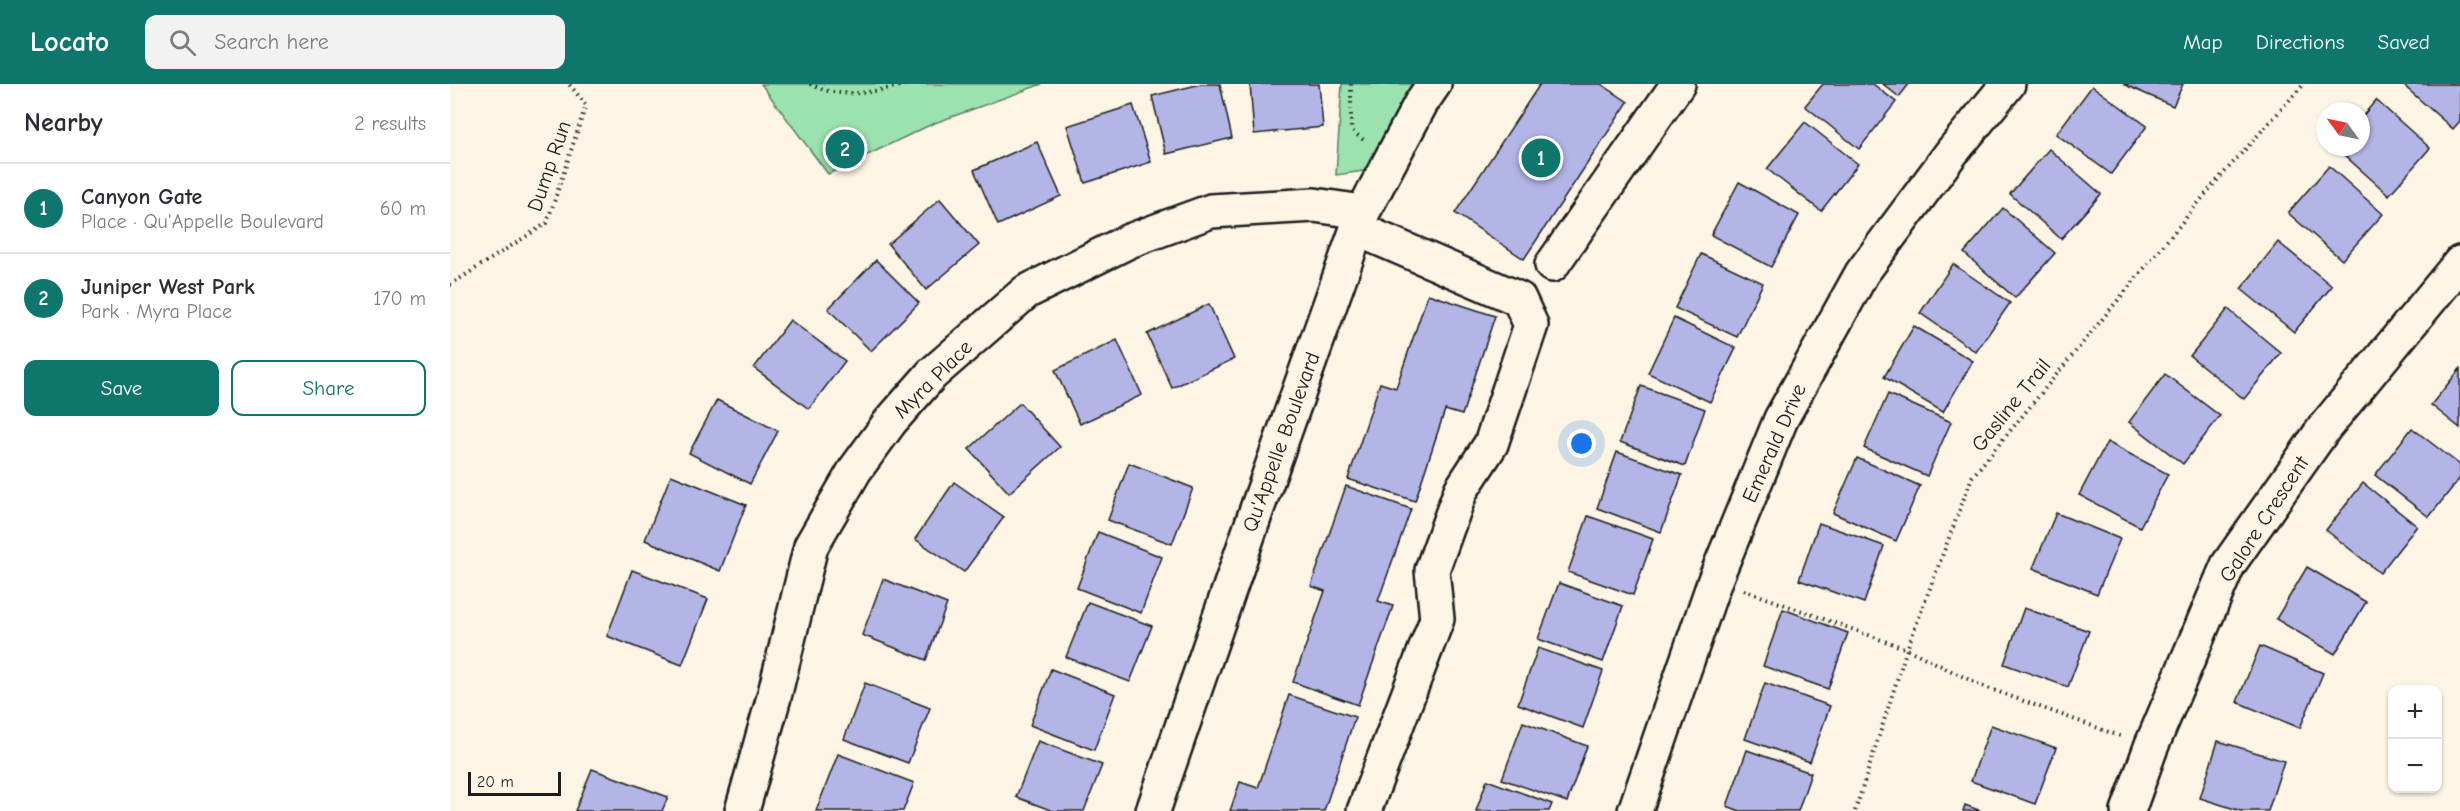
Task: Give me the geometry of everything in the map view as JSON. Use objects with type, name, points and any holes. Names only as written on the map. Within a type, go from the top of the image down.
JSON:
[{"type":"street","name":"Qu'Appelle Boulevard","points":[[1153,811],[1257,509],[1360,221],[1389,162],[1434,84]]},
{"type":"street","points":[[1552,265],[1678,84]]},
{"type":"street","name":"Emerald Drive","points":[[1635,811],[1715,580],[1780,419],[1862,273],[1952,152],[2007,84]]},
{"type":"street","name":"Myra Place","points":[[742,811],[774,697],[811,546],[855,470],[890,422],[932,374],[1026,292],[1129,241],[1211,211],[1314,205],[1360,221],[1519,299],[1531,325],[1491,444],[1461,490],[1432,570],[1437,619],[1364,811]]},
{"type":"street","name":"Galore Crescent","points":[[2128,811],[2151,747],[2229,565],[2325,428],[2460,262]]},
{"type":"path","name":"Dump Run","points":[[450,285],[547,223],[586,105],[569,84]]},
{"type":"path","points":[[810,84],[825,92],[860,95],[909,84]]},
{"type":"path","points":[[1351,84],[1351,130],[1389,162]]},
{"type":"path","name":"Gasline Trail","points":[[1855,811],[1907,649],[1972,477],[2212,184],[2304,84]]},
{"type":"path","points":[[1715,580],[1907,649],[1982,686],[2151,747]]},
{"type":"green space","points":[[761,84],[1042,84],[932,124],[828,174]]},
{"type":"green space","points":[[1342,84],[1416,84],[1364,171],[1336,175]]},
{"type":"building","points":[[1201,84],[1220,84],[1232,138],[1166,154],[1152,96]]},
{"type":"building","points":[[1250,84],[1319,84],[1323,127],[1254,134]]},
{"type":"building","points":[[1540,84],[1601,84],[1628,102],[1524,259],[1455,213]]},
{"type":"building","points":[[1823,84],[1873,84],[1896,102],[1859,149],[1805,106]]},
{"type":"building","points":[[1883,84],[1909,84],[1899,97]]},
{"type":"building","points":[[2123,84],[2183,84],[2173,106]]},
{"type":"building","points":[[2402,84],[2460,84],[2460,121],[2453,129]]},
{"type":"building","points":[[2092,86],[2147,126],[2111,174],[2056,134]]},
{"type":"building","points":[[2376,100],[2430,148],[2389,195],[2345,156],[2370,156],[2370,107]]},
{"type":"building","points":[[1133,105],[1151,162],[1085,183],[1067,126]]},
{"type":"building","points":[[1805,122],[1858,164],[1821,211],[1767,169]]},
{"type":"building","points":[[1037,142],[1061,196],[998,225],[974,170]]},
{"type":"building","points":[[2049,149],[2101,194],[2061,239],[2010,194]]},
{"type":"building","points":[[2329,166],[2383,214],[2342,260],[2288,213]]},
{"type":"building","points":[[1739,182],[1799,215],[1771,267],[1711,235]]},
{"type":"building","points":[[940,199],[979,245],[926,290],[888,244]]},
{"type":"building","points":[[2003,208],[2055,253],[2015,298],[1964,253]]},
{"type":"building","points":[[2278,242],[2332,286],[2294,332],[2241,289]]},
{"type":"building","points":[[1701,254],[1763,283],[1737,337],[1675,308]]},
{"type":"building","points":[[876,260],[919,303],[871,351],[828,309]]},
{"type":"building","points":[[1953,264],[2010,303],[1976,352],[1920,313]]},
{"type":"building","points":[[1428,294],[1495,316],[1462,415],[1445,410],[1415,501],[1348,479],[1380,383],[1396,388]]},
{"type":"building","points":[[1209,304],[1234,359],[1172,388],[1147,334]]},
{"type":"building","points":[[2228,309],[2281,353],[2244,399],[2190,356]]},
{"type":"building","points":[[1674,318],[1736,348],[1710,402],[1648,373]]},
{"type":"building","points":[[790,320],[845,361],[809,409],[754,368]]},
{"type":"building","points":[[1914,326],[1973,361],[1943,412],[1884,377]]},
{"type":"building","points":[[1117,340],[1142,395],[1080,424],[1055,370]]},
{"type":"building","points":[[2460,369],[2460,428],[2431,405]]},
{"type":"building","points":[[2165,374],[2220,416],[2183,464],[2129,422]]},
{"type":"building","points":[[1641,386],[1705,409],[1685,466],[1620,442]]},
{"type":"building","points":[[1888,394],[1951,422],[1927,476],[1864,448]]},
{"type":"building","points":[[717,400],[778,431],[750,484],[689,453]]},
{"type":"building","points":[[1020,403],[1060,447],[1009,493],[969,449]]},
{"type":"building","points":[[2412,428],[2460,465],[2460,478],[2429,517],[2375,475]]},
{"type":"building","points":[[2107,442],[2168,474],[2140,527],[2079,495]]},
{"type":"building","points":[[1617,452],[1682,475],[1661,532],[1597,508]]},
{"type":"building","points":[[1857,458],[1920,486],[1896,541],[1833,513]]},
{"type":"building","points":[[1129,463],[1193,488],[1172,544],[1108,520]]},
{"type":"building","points":[[671,475],[746,505],[720,571],[645,540]]},
{"type":"building","points":[[954,482],[1004,517],[964,572],[915,539]]},
{"type":"building","points":[[2363,483],[2417,526],[2380,573],[2326,530]]},
{"type":"building","points":[[1346,486],[1411,509],[1378,601],[1393,606],[1358,705],[1293,682],[1325,591],[1311,586]]},
{"type":"building","points":[[2056,513],[2120,539],[2097,594],[2033,568]]},
{"type":"building","points":[[1588,516],[1653,539],[1633,595],[1568,572]]},
{"type":"building","points":[[1819,523],[1884,546],[1864,603],[1799,580]]},
{"type":"building","points":[[1098,532],[1162,557],[1141,613],[1077,588]]},
{"type":"building","points":[[2307,567],[2366,602],[2335,654],[2276,619]]},
{"type":"building","points":[[632,570],[708,599],[682,665],[607,636]]},
{"type":"building","points":[[883,579],[947,604],[926,660],[862,635]]},
{"type":"building","points":[[1559,583],[1623,606],[1603,662],[1538,639]]},
{"type":"building","points":[[1088,602],[1152,626],[1130,682],[1066,657]]},
{"type":"building","points":[[2024,608],[2089,631],[2068,687],[2004,664]]},
{"type":"building","points":[[1783,609],[1848,633],[1828,689],[1763,666]]},
{"type":"building","points":[[2260,646],[2323,673],[2300,728],[2237,702]]},
{"type":"building","points":[[1538,648],[1603,671],[1583,728],[1518,704]]},
{"type":"building","points":[[1051,669],[1115,694],[1094,750],[1030,725]]},
{"type":"building","points":[[865,683],[930,708],[908,763],[844,739]]},
{"type":"building","points":[[1765,683],[1830,706],[1810,762],[1745,739]]},
{"type":"building","points":[[1289,695],[1355,717],[1324,811],[1230,811],[1240,782],[1258,788]]},
{"type":"building","points":[[1523,722],[1587,746],[1567,802],[1502,779]]},
{"type":"building","points":[[1991,725],[2056,748],[2035,804],[1971,781]]},
{"type":"building","points":[[1038,741],[1102,765],[1084,811],[1053,811],[1016,797]]},
{"type":"building","points":[[2218,741],[2284,761],[2268,811],[2241,811],[2200,798]]},
{"type":"building","points":[[1747,750],[1811,773],[1798,811],[1740,811],[1727,806]]},
{"type":"building","points":[[838,754],[914,783],[903,811],[816,811]]},
{"type":"building","points":[[592,769],[668,797],[662,811],[575,811]]},
{"type":"building","points":[[1487,780],[1552,804],[1549,811],[1476,811]]},
{"type":"building","points":[[1965,805],[1981,811],[1963,811]]},
{"type":"place","name":"Juniper West Park","points":[[845,149]]},
{"type":"place","name":"Canyon Gate","points":[[1541,158]]}]
